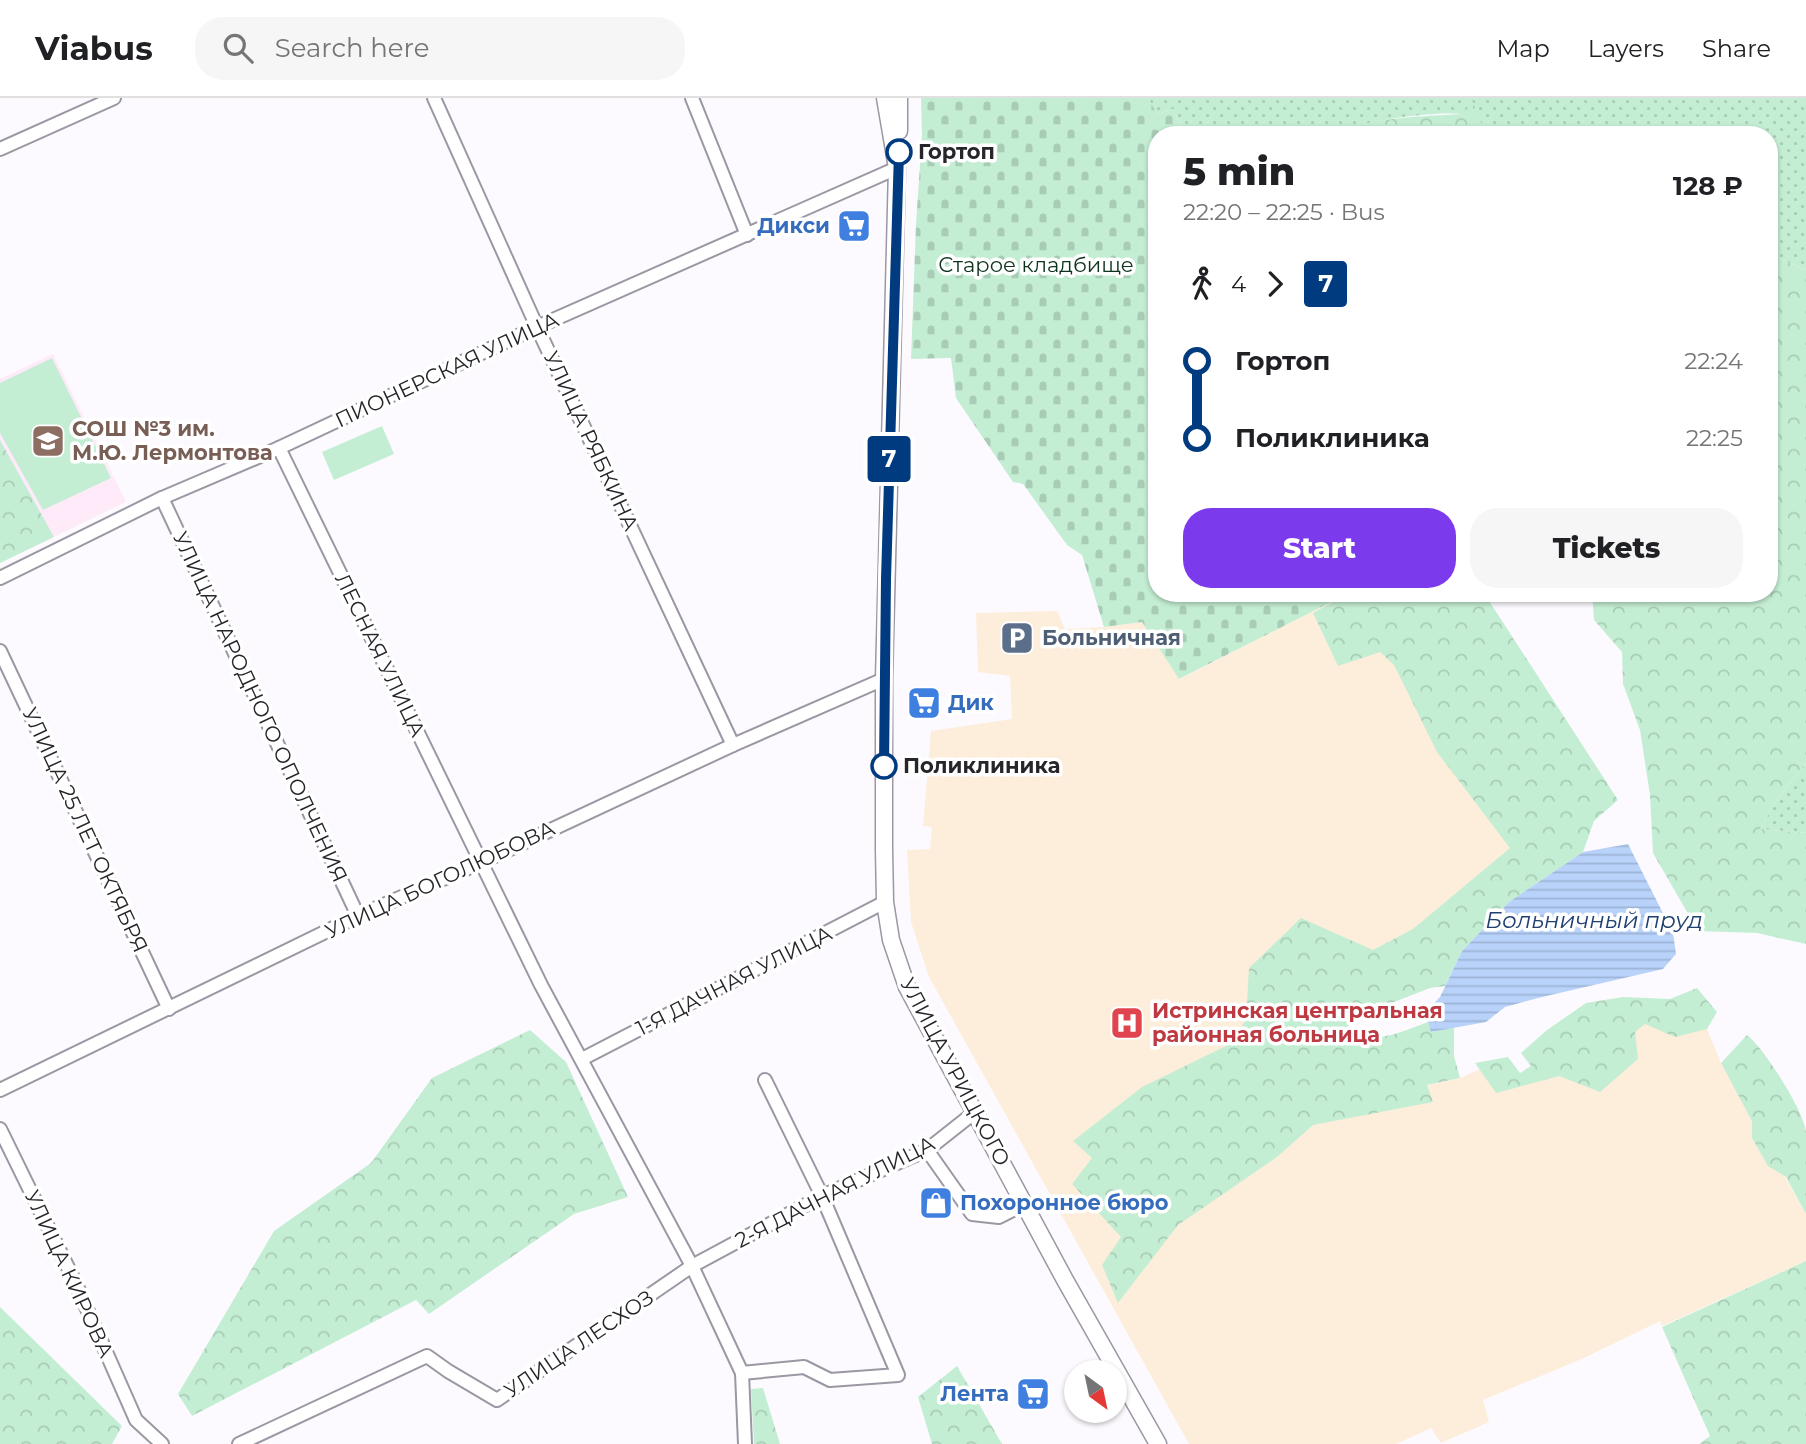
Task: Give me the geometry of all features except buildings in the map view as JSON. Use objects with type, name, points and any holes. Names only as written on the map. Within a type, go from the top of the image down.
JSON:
[{"type":"street","points":[[1,146],[114,98]]},
{"type":"street","name":"УЛИЦА РЯБКИНА","points":[[434,98],[537,327],[733,745]]},
{"type":"street","points":[[692,98],[747,235]]},
{"type":"street","name":"УЛИЦА УРИЦКОГО","points":[[885,98],[897,168],[884,679],[885,902],[891,940],[907,987],[1065,1280],[1158,1444]]},
{"type":"street","points":[[897,168],[899,98]]},
{"type":"street","name":"ПИОНЕРСКАЯ УЛИЦА","points":[[0,578],[162,498],[279,448],[537,327],[897,168]]},
{"type":"street","name":"ЛЕСНАЯ УЛИЦА","points":[[279,448],[541,985],[692,1266],[742,1373]]},
{"type":"street","name":"УЛИЦА НАРОДНОГО ОПОЛЧЕНИЯ","points":[[162,498],[358,916]]},
{"type":"street","name":"УЛИЦА 25 ЛЕТ ОКТЯБРЯ","points":[[0,651],[169,1009]]},
{"type":"street","name":"УЛИЦА БОГОЛЮБОВА","points":[[0,1090],[358,916],[884,679]]},
{"type":"street","name":"1-Я ДАЧНАЯ УЛИЦА","points":[[582,1059],[885,902]]},
{"type":"street","points":[[745,1444],[742,1373],[804,1367],[830,1380],[898,1375],[822,1196],[765,1080]]},
{"type":"street","name":"2-Я ДАЧНАЯ УЛИЦА","points":[[692,1266],[822,1196],[927,1150],[975,1112]]},
{"type":"street","name":"УЛИЦА КИРОВА","points":[[0,1129],[76,1284],[136,1420],[162,1444]]},
{"type":"street","points":[[927,1150],[972,1214],[999,1217],[1024,1204]]},
{"type":"street","name":"УЛИЦА ЛЕСХОЗ","points":[[239,1444],[426,1356],[497,1400],[692,1266]]},
{"type":"shaded area","name":"СОШ №3 им. М.Ю. Лермонтова","points":[[53,354],[126,502],[0,563],[0,379]]},
{"type":"shaded area","name":"Истринская центральная районная больница","points":[[1331,602],[1359,602],[1595,811],[1353,986],[1295,1113],[1460,1078],[1502,1059],[1517,1084],[1646,1017],[1695,1015],[1707,1029],[1721,1063],[1806,1214],[1806,1261],[1662,1326],[1660,1321],[1584,1358],[1483,1400],[1489,1422],[1441,1443],[1431,1428],[1396,1444],[1189,1444],[929,977],[911,922],[907,850],[930,849],[932,827],[923,826],[931,731],[1012,719],[1010,676],[978,672],[976,613],[1057,611],[1065,629],[1142,622],[1180,679]]},
{"type":"green space","name":"Старое кладбище","points":[[921,98],[1148,98],[1157,114],[1173,109],[1182,126],[1148,126],[1148,602],[1331,602],[1179,679],[1142,622],[1104,627],[1082,555],[1067,545],[1023,484],[1013,482],[956,398],[951,358],[911,359],[922,135]]},
{"type":"green space","points":[[1148,98],[1806,98],[1806,270],[1778,258],[1778,126],[1481,126],[1461,114],[1448,113],[1377,121],[1357,126],[1182,126],[1173,109],[1157,114]]},
{"type":"green space","points":[[1472,100],[1482,126],[1356,126],[1415,117],[1464,114]]},
{"type":"green space","points":[[1778,258],[1806,270],[1806,763],[1778,798],[1760,829],[1806,833],[1806,944],[1757,933],[1698,931],[1653,853],[1650,795],[1640,730],[1623,684],[1622,652],[1594,620],[1593,602],[1778,602]]},
{"type":"green space","name":"СОШ №3 им. М.Ю. Лермонтова","points":[[52,358],[111,478],[43,510],[0,433],[0,383]]},
{"type":"green space","points":[[382,426],[394,454],[334,480],[322,452]]},
{"type":"green space","points":[[0,440],[54,537],[0,563]]},
{"type":"green space","points":[[1333,602],[1490,602],[1618,800],[1594,821],[1583,852],[1509,902],[1462,951],[1445,986],[1430,988],[1356,1017],[1345,1031],[1376,1037],[1428,1022],[1432,1032],[1454,1027],[1454,1056],[1460,1078],[1427,1085],[1433,1102],[1313,1125],[1277,1157],[1178,1225],[1118,1303],[1102,1265],[1121,1237],[1072,1184],[1092,1158],[1073,1141],[1142,1087],[1226,1046],[1246,1020],[1249,968],[1301,918],[1373,950],[1413,929],[1510,848],[1437,752],[1394,665],[1380,652],[1338,666],[1313,613]]},
{"type":"green space","points":[[1806,763],[1806,833],[1760,829],[1778,798]]},
{"type":"green space","points":[[1697,988],[1717,1012],[1707,1029],[1675,1037],[1645,1024],[1635,1032],[1638,1059],[1600,1092],[1559,1076],[1496,1093],[1475,1063],[1508,1057],[1520,1073],[1531,1066],[1521,1053],[1547,1030],[1586,1003],[1623,997],[1670,999]]},
{"type":"green space","points":[[530,1030],[566,1062],[628,1197],[574,1214],[429,1314],[416,1300],[192,1416],[178,1394],[274,1231],[371,1163],[432,1078]]},
{"type":"green space","points":[[1747,1035],[1782,1080],[1804,1122],[1806,1214],[1786,1177],[1768,1166],[1752,1138],[1752,1121],[1721,1063]]},
{"type":"green space","points":[[1806,1261],[1806,1444],[1699,1444],[1710,1436],[1662,1327]]},
{"type":"green space","points":[[0,1307],[122,1426],[112,1444],[0,1444]]},
{"type":"green space","points":[[957,1366],[1002,1444],[932,1444],[918,1397]]},
{"type":"green space","points":[[763,1388],[780,1444],[754,1444],[751,1389]]},
{"type":"water","name":"Больничный пруд","points":[[1628,844],[1673,933],[1676,954],[1663,969],[1505,1007],[1486,1022],[1431,1032],[1428,1022],[1430,1007],[1440,997],[1462,951],[1509,902],[1583,852]]},
{"type":"bus line","name":"7","points":[[884,766],[886,579],[899,152]]},
{"type":"place","name":"Гортоп","points":[[899,152]]},
{"type":"place","name":"Дикси","points":[[854,226]]},
{"type":"place","name":"СОШ №3 им. М.Ю. Лермонтова","points":[[48,441]]},
{"type":"place","name":"Больничная","points":[[1017,638]]},
{"type":"place","name":"Дик","points":[[924,703]]},
{"type":"place","name":"Поликлиника","points":[[884,766]]},
{"type":"place","name":"Истринская центральная районная больница","points":[[1127,1023]]},
{"type":"place","name":"Похоронное бюро","points":[[936,1203]]},
{"type":"place","name":"Лента","points":[[1033,1394]]}]
